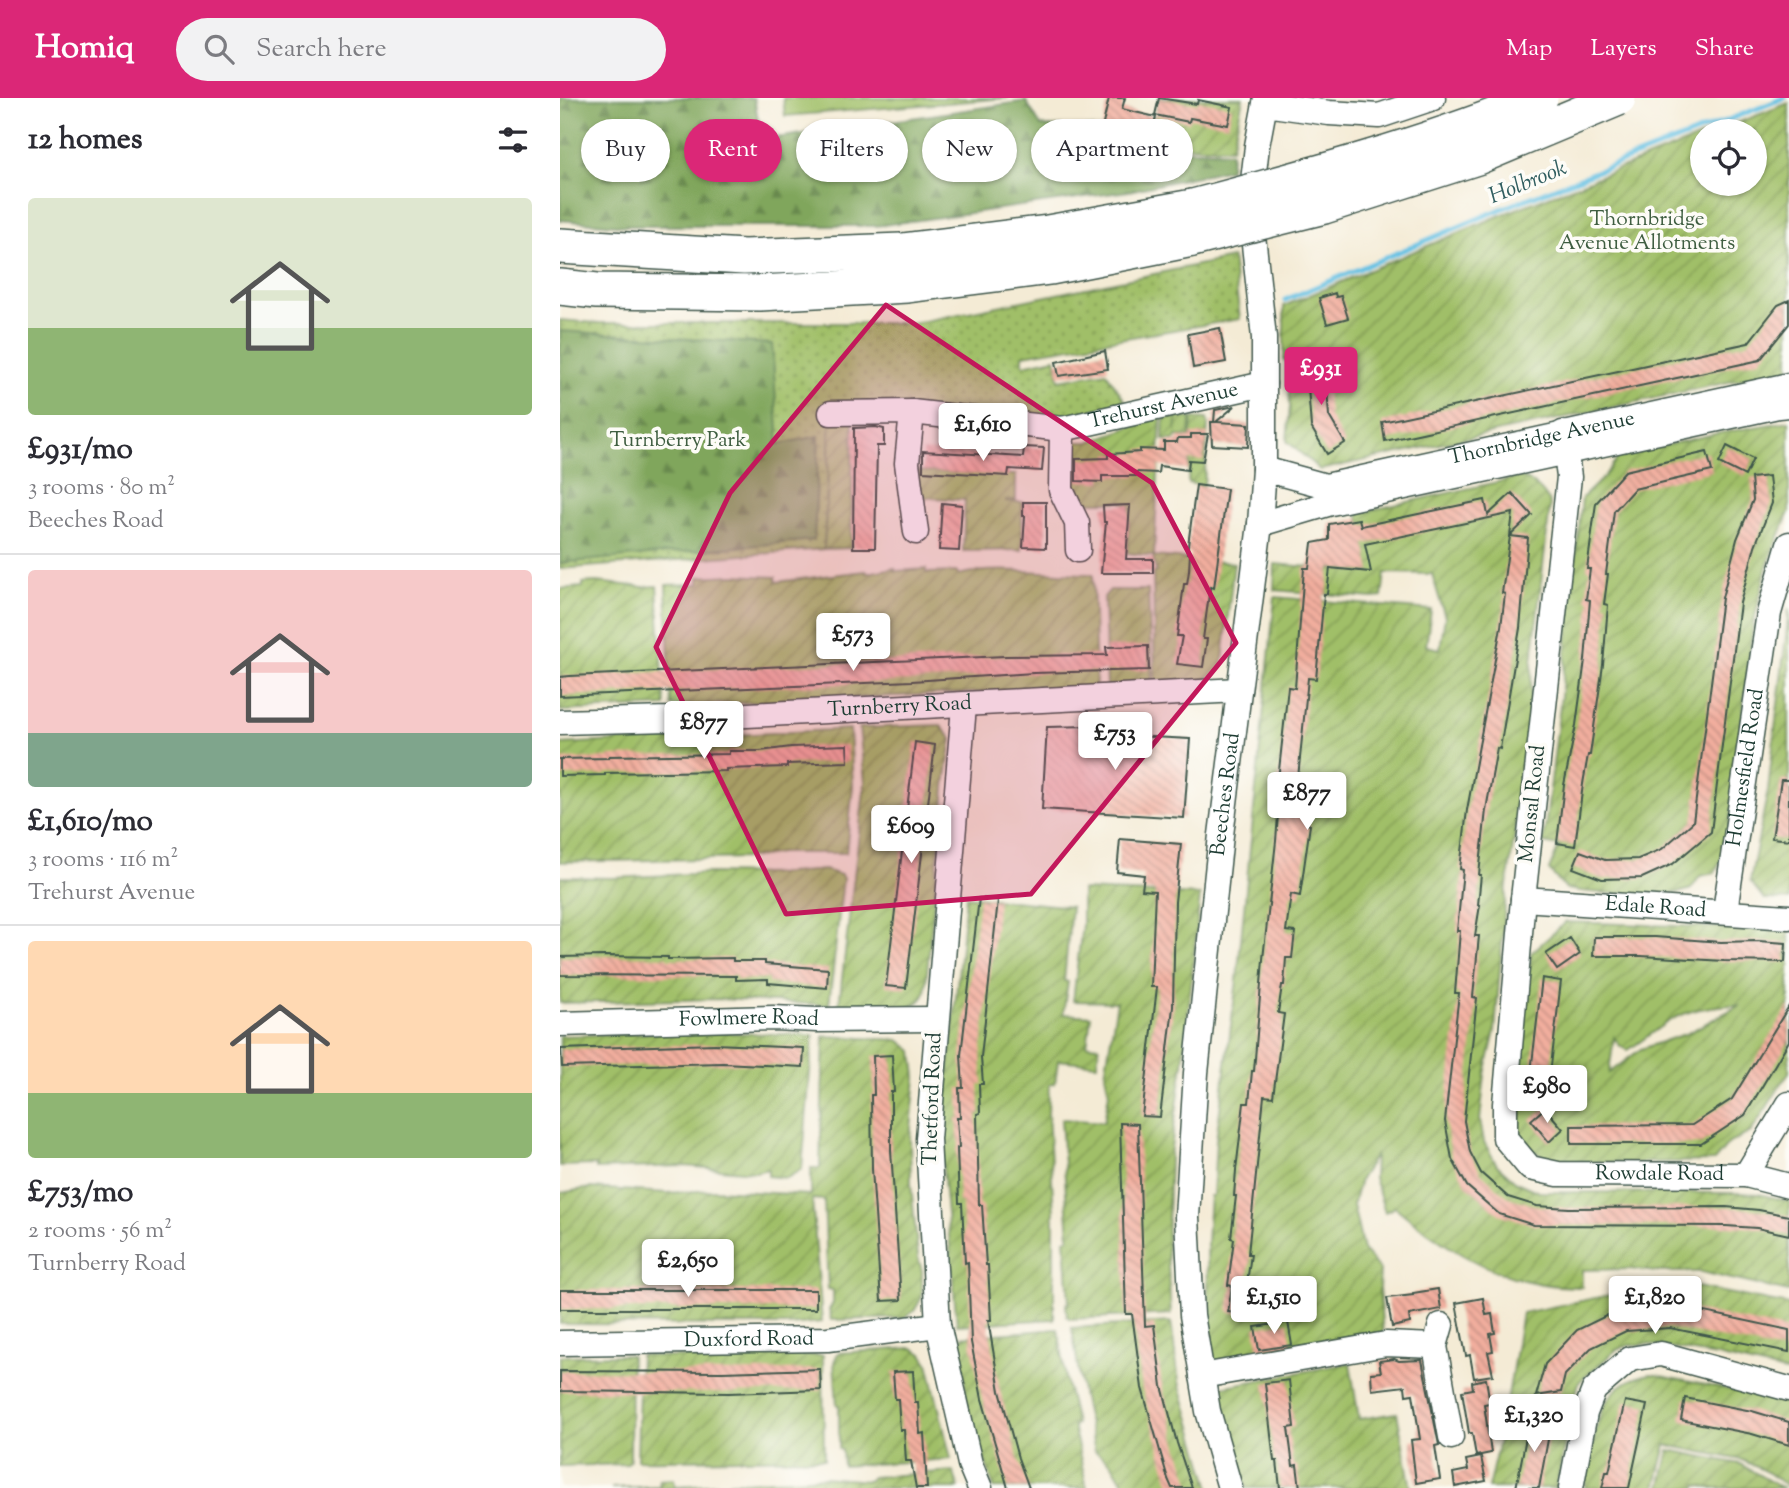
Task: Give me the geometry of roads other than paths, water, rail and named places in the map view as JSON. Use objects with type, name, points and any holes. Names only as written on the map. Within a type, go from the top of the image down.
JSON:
[{"type":"highway","points":[[560,287],[597,291],[760,293],[906,285],[1050,267],[1192,223],[1332,171],[1475,125],[1540,98]]},
{"type":"highway","points":[[560,246],[744,257],[902,251],[1048,233],[1192,223],[1324,206],[1478,157],[1618,98]]},
{"type":"street","points":[[1265,101],[1329,113],[1379,116],[1433,98]]},
{"type":"street","name":"Beeches Road","points":[[1230,1488],[1208,1411],[1192,1315],[1188,1217],[1196,1073],[1221,835],[1260,524],[1264,469],[1264,338],[1250,207],[1265,101]]},
{"type":"street","name":"Trehurst Avenue","points":[[831,413],[912,412],[1062,429],[1264,384]]},
{"type":"street","name":"Thornbridge Avenue","points":[[1260,524],[1331,503],[1789,385]]},
{"type":"street","name":"Thornbridge Avenue","points":[[1264,469],[1326,486],[1565,442],[1789,405]]},
{"type":"street","points":[[912,412],[906,463],[916,532]]},
{"type":"street","name":"Trehurst Avenue","points":[[1062,429],[1061,490],[1077,523],[1078,550]]},
{"type":"street","name":"Monsal Road","points":[[1530,1168],[1505,1138],[1505,1104],[1523,899],[1569,477],[1565,442]]},
{"type":"street","points":[[1295,478],[1300,512]]},
{"type":"street","name":"Holmesfield Road","points":[[1725,911],[1769,613],[1789,544]]},
{"type":"street","name":"Turnberry Road","points":[[560,722],[669,719],[1240,690]]},
{"type":"street","name":"Thetford Road","points":[[964,705],[928,1139],[938,1325],[970,1464],[980,1488]]},
{"type":"street","name":"Edale Road","points":[[1523,899],[1789,917]]},
{"type":"street","name":"Fowlmere Road","points":[[560,1024],[773,1018],[937,1019]]},
{"type":"street","points":[[1746,1175],[1789,1104]]},
{"type":"street","name":"Rowdale Road","points":[[1530,1168],[1558,1174],[1746,1175],[1789,1186]]},
{"type":"street","name":"Duxford Road","points":[[560,1343],[828,1339],[938,1325]]},
{"type":"street","points":[[1202,1376],[1438,1336],[1451,1437]]},
{"type":"street","points":[[1572,1488],[1585,1413],[1594,1390],[1630,1359],[1661,1354],[1789,1389]]},
{"type":"waterway","name":"Holbrook","points":[[1285,300],[1501,209],[1784,98]]},
{"type":"park label","name":"Thornbridge Avenue Allotments","points":[[1647,232]]},
{"type":"park label","name":"Turnberry Park","points":[[678,441]]}]
